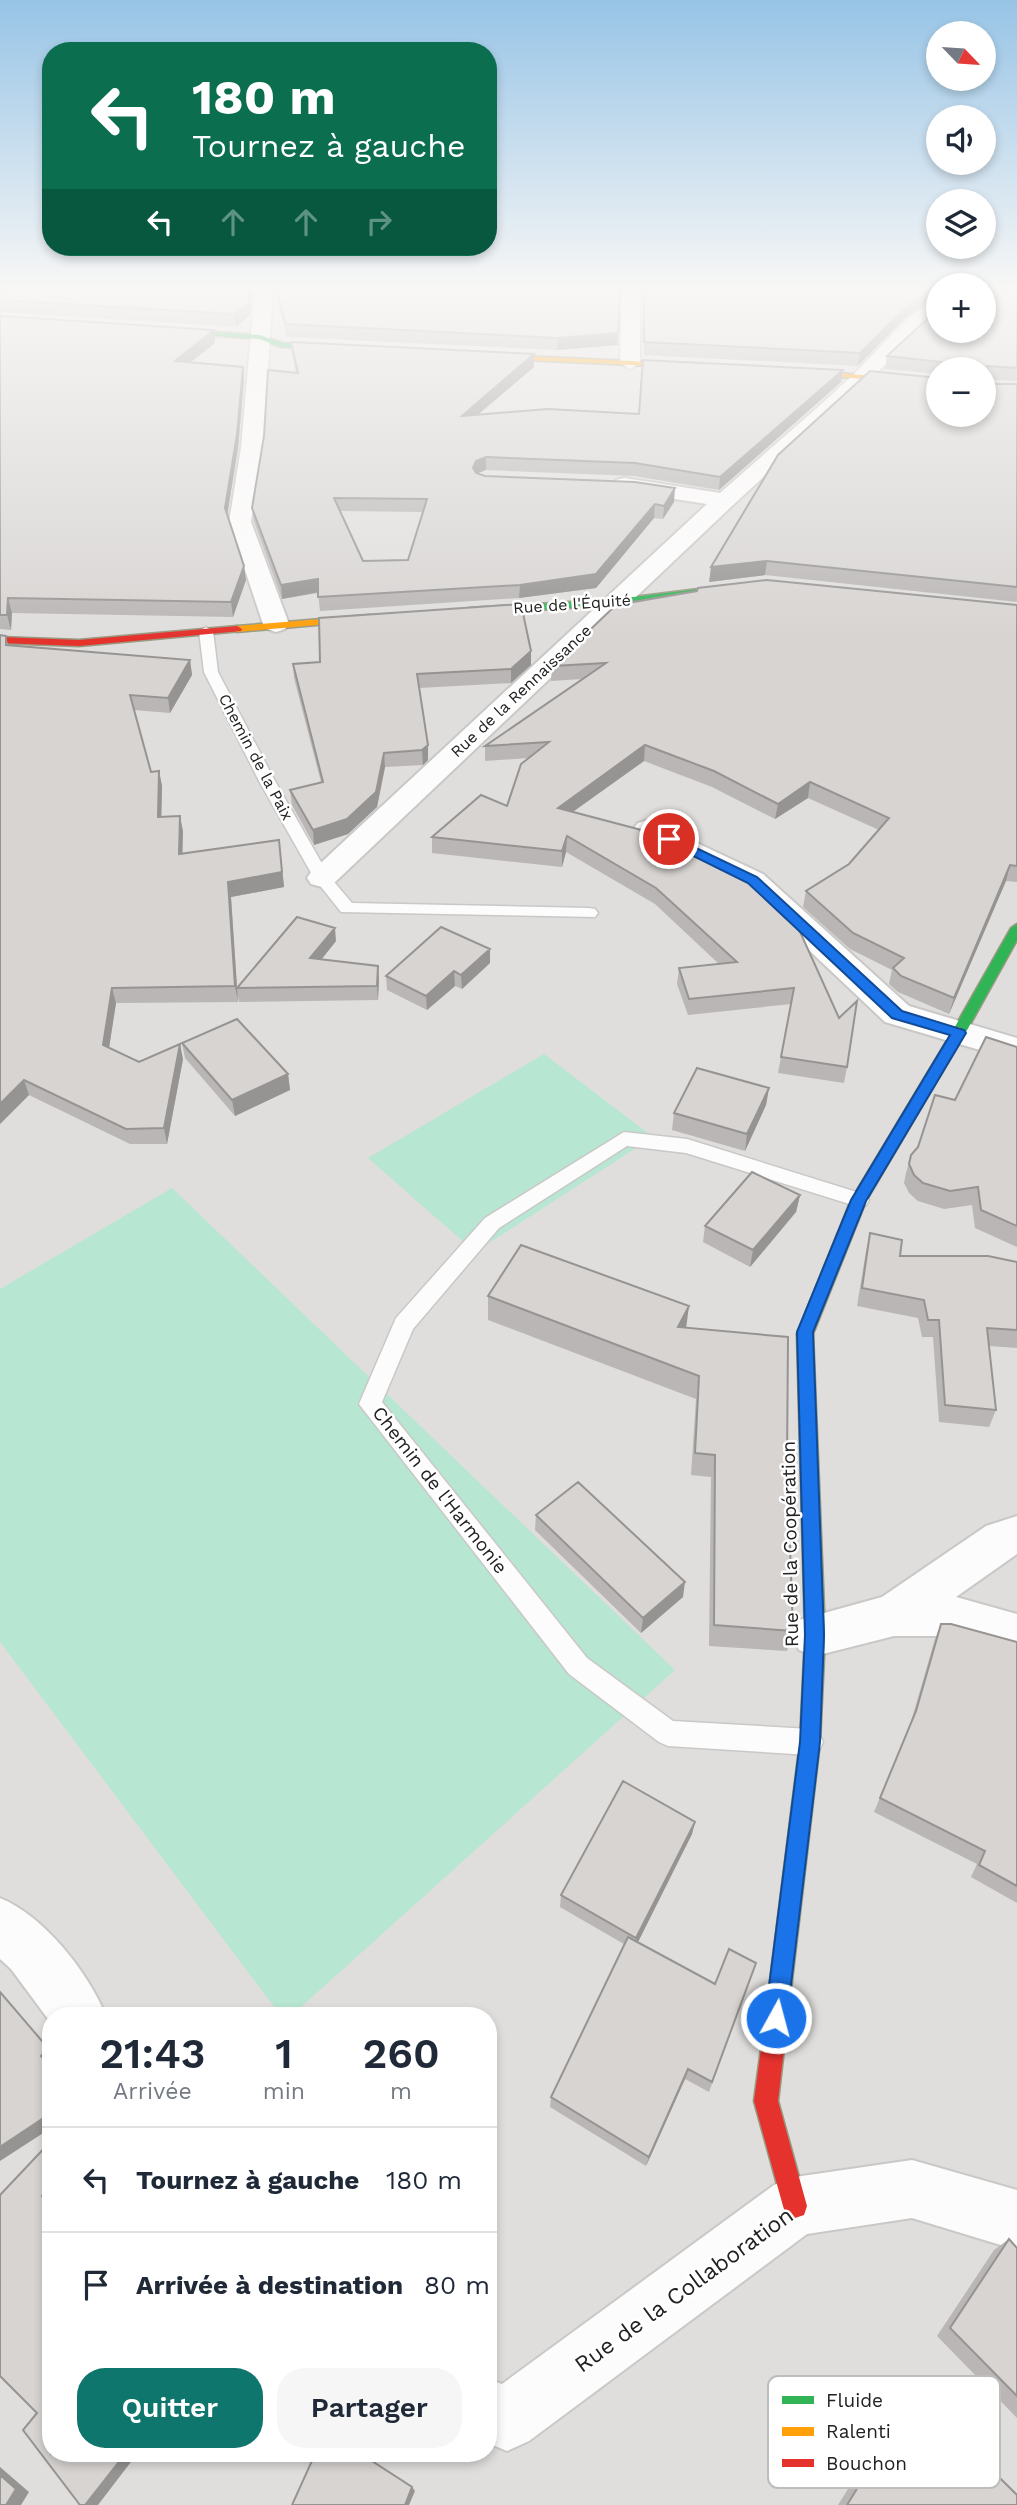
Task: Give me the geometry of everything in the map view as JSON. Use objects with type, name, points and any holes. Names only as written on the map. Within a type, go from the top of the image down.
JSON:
[{"type":"street","points":[[255,405],[252,448],[240,522],[276,624]]},
{"type":"street","name":"Rue de la Rennaissance","points":[[322,878],[725,500],[832,405]]},
{"type":"street","points":[[607,485],[634,485],[725,500]]},
{"type":"street","name":"Rue de l'Équité","points":[[453,612],[617,601],[738,588]]},
{"type":"street","points":[[0,640],[79,643],[276,624],[385,617]]},
{"type":"street","points":[[648,829],[752,880],[897,1014],[1017,1050]]},
{"type":"street","name":"Rue de la Coopération","points":[[795,2206],[766,2101],[810,1742],[815,1635],[805,1332],[859,1200],[959,1033],[1017,928]]},
{"type":"street","points":[[894,1615],[1002,1540],[1017,1535]]},
{"type":"street","points":[[815,1635],[894,1615],[945,1615],[1017,1635]]},
{"type":"street","points":[[0,1924],[30,1950],[72,2007]]},
{"type":"street","name":"Rue de la Collaboration","points":[[497,2414],[507,2419],[795,2206],[912,2189],[1017,2220]]},
{"type":"lane","name":"Chemin de la Paix","points":[[206,631],[211,672],[276,799],[322,878],[347,908],[589,914]]},
{"type":"lane","name":"Chemin de l'Harmonie","points":[[810,1742],[668,1732],[578,1666],[370,1404],[404,1324],[492,1223],[624,1139],[687,1146],[859,1200]]},
{"type":"shaded area","points":[[0,405],[926,405],[926,427],[996,427],[996,405],[1017,405],[1017,2505],[0,2505]]},
{"type":"green space","points":[[544,1054],[653,1137],[475,1252],[368,1158]]},
{"type":"green space","points":[[172,1188],[675,1670],[301,2007],[274,2007],[0,1642],[0,1289]]},
{"type":"building","points":[[0,405],[240,405],[225,508],[244,566],[231,602],[8,598],[7,615],[0,615]]},
{"type":"building","points":[[266,405],[475,405],[462,416],[548,409],[639,414],[640,405],[803,405],[720,477],[635,463],[486,457],[476,461],[473,468],[476,473],[485,476],[635,482],[675,488],[664,506],[655,504],[596,574],[520,585],[318,597],[318,579],[281,585],[252,508],[264,436]],"holes":[[[334,498],[427,499],[408,560],[363,561]]]},
{"type":"building","points":[[833,405],[926,405],[926,427],[996,427],[996,405],[1017,405],[1017,587],[767,561],[711,567],[778,455]]},
{"type":"building","points":[[767,580],[1017,605],[1017,866],[1010,865],[954,998],[901,976],[893,968],[904,958],[853,933],[806,891],[849,864],[889,818],[810,782],[778,804],[714,771],[645,745],[558,808],[668,837],[735,871],[758,888],[797,925],[839,1018],[857,1001],[847,1067],[781,1057],[794,988],[689,999],[679,968],[737,962],[656,888],[567,836],[562,851],[432,837],[481,795],[507,806],[521,764],[549,742],[485,746],[606,663],[552,666],[616,605],[697,591],[698,588]]},
{"type":"building","points":[[521,604],[531,651],[511,669],[417,674],[428,745],[422,750],[384,753],[376,792],[347,819],[313,830],[290,790],[323,782],[293,664],[320,662],[319,618]]},
{"type":"building","points":[[0,635],[6,636],[6,645],[190,660],[168,698],[130,695],[151,772],[159,771],[158,817],[180,816],[179,854],[279,840],[282,872],[228,882],[235,986],[112,988],[103,1045],[139,1062],[180,1044],[164,1128],[126,1129],[24,1080],[0,1104]]},
{"type":"building","points":[[297,917],[335,928],[310,958],[378,966],[377,986],[237,988]]},
{"type":"building","points":[[441,927],[490,949],[461,975],[454,971],[426,996],[386,976]]},
{"type":"building","points":[[237,1019],[288,1074],[232,1100],[182,1043]]},
{"type":"building","points":[[986,1037],[1017,1047],[1017,1226],[981,1210],[978,1187],[950,1191],[923,1183],[914,1175],[909,1164],[911,1155],[918,1147],[935,1095],[955,1100]]},
{"type":"building","points":[[697,1068],[769,1088],[747,1134],[674,1113]]},
{"type":"building","points":[[752,1172],[800,1195],[753,1250],[705,1226]]},
{"type":"building","points":[[870,1233],[902,1240],[900,1256],[988,1256],[1017,1262],[1017,1330],[987,1328],[996,1410],[945,1405],[939,1320],[928,1320],[924,1300],[862,1288]]},
{"type":"building","points":[[521,1245],[689,1306],[678,1327],[788,1337],[787,1462],[793,1631],[714,1625],[715,1455],[695,1453],[699,1376],[488,1296]]},
{"type":"building","points":[[578,1482],[685,1582],[643,1618],[536,1515]]},
{"type":"building","points":[[941,1624],[951,1624],[1017,1642],[1017,1886],[979,1865],[985,1851],[880,1798],[916,1711]]},
{"type":"building","points":[[623,1781],[695,1822],[636,1938],[561,1895]]},
{"type":"building","points":[[628,1937],[715,1984],[729,1949],[756,1963],[712,2082],[688,2069],[649,2157],[551,2097]]},
{"type":"building","points":[[0,1992],[42,2041],[42,2119],[0,2147]]},
{"type":"building","points":[[42,2151],[42,2455],[23,2430],[37,2413],[0,2376],[0,2195]]},
{"type":"building","points":[[1009,2239],[1017,2248],[1017,2396],[950,2328]]},
{"type":"building","points":[[47,2462],[119,2462],[85,2505],[80,2505]]},
{"type":"building","points":[[311,2462],[373,2462],[412,2487],[405,2505],[292,2505]]},
{"type":"building","points":[[0,2475],[16,2489],[6,2505],[0,2505]]},
{"type":"building","points":[[1000,2478],[1017,2495],[1017,2505],[847,2505],[857,2488],[1000,2488]]},
{"type":"traffic: fast","points":[[469,611],[617,602],[723,589]]},
{"type":"traffic: fast","points":[[959,1032],[1017,928]]},
{"type":"traffic: fast","points":[[780,1989],[810,1742],[815,1635],[805,1334]]},
{"type":"traffic: slow","points":[[237,629],[370,618]]},
{"type":"traffic: slow","points":[[805,1334],[859,1200],[959,1032]]},
{"type":"traffic: jam","points":[[0,640],[79,643],[237,629]]},
{"type":"traffic: jam","points":[[780,1989],[766,2101],[795,2206]]},
{"type":"route","points":[[669,839],[752,880],[897,1014],[959,1033],[859,1200],[805,1332],[815,1635],[810,1742],[776,2018]]}]
